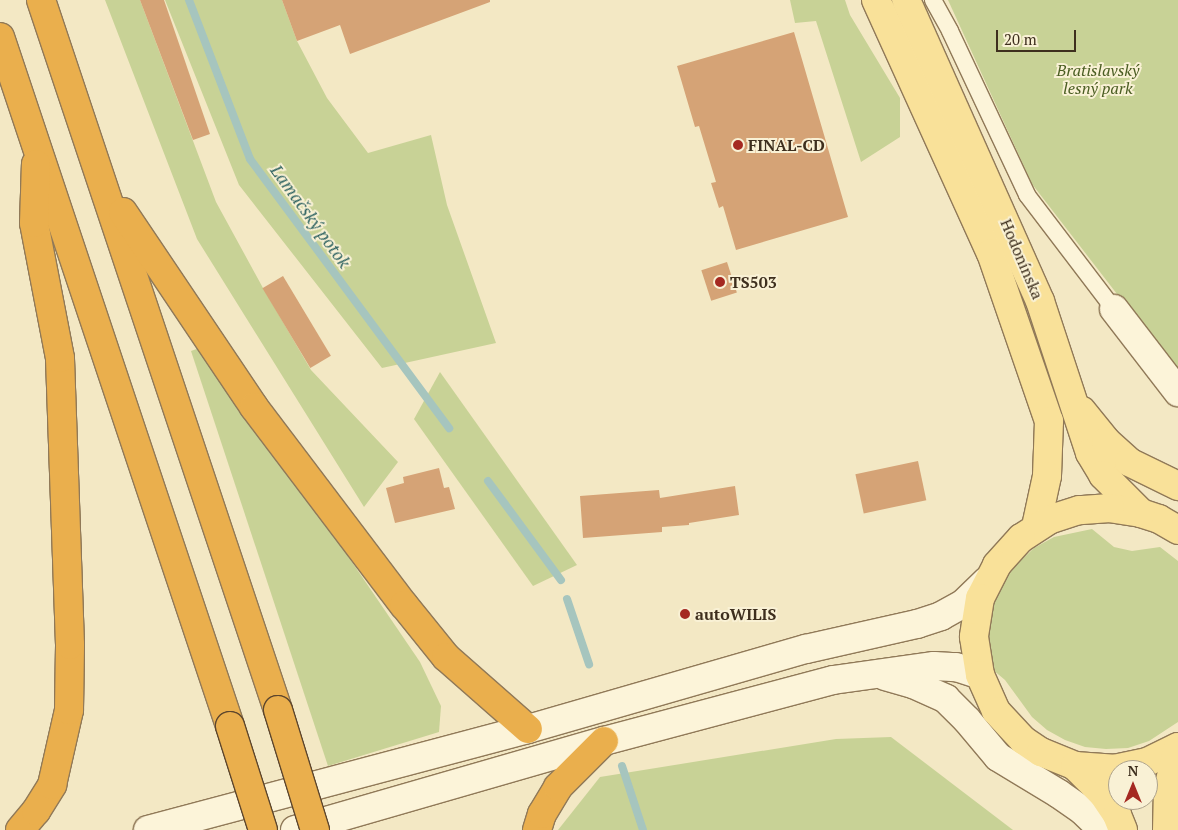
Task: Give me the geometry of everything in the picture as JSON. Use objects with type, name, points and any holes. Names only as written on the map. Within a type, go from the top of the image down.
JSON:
[{"type":"highway","points":[[41,0],[104,183],[278,710],[315,830]]},
{"type":"highway","points":[[0,37],[263,830]]},
{"type":"highway","points":[[20,830],[36,812],[52,785],[69,701],[70,645],[60,358],[34,223],[36,143]]},
{"type":"highway","points":[[104,183],[254,406],[404,605],[446,657],[528,729]]},
{"type":"highway","points":[[537,830],[542,814],[558,787],[604,741]]},
{"type":"main road","name":"Hodonínska","points":[[876,0],[991,254],[1049,421],[1047,476],[1036,527]]},
{"type":"main road","name":"Hodonínska","points":[[906,0],[1040,301],[1090,453],[1104,474],[1141,513]]},
{"type":"main road","points":[[1114,309],[1178,392]]},
{"type":"main road","points":[[1072,398],[1106,440],[1130,462],[1178,486]]},
{"type":"main road","name":"Hodonínska","points":[[1178,530],[1159,519],[1126,509],[1094,508],[1064,514],[1036,527],[1008,551],[987,581],[980,598],[974,637],[980,676],[991,702],[1008,726],[1041,752],[1075,766],[1114,768],[1131,766],[1163,756],[1178,747]]},
{"type":"main road","points":[[148,830],[528,729],[806,650],[933,619],[963,604],[987,581]]},
{"type":"main road","points":[[295,830],[604,741],[833,680],[934,666],[956,667],[980,676]]},
{"type":"main road","points":[[876,673],[913,684],[946,699],[967,720],[998,757],[1059,794],[1083,811],[1103,830]]},
{"type":"main road","name":"Hodonínska","points":[[1167,830],[1168,789],[1178,747]]},
{"type":"main road","name":"Hodonínska","points":[[1075,766],[1103,794],[1117,815],[1123,830]]},
{"type":"lane","points":[[933,0],[950,31],[1027,195],[1114,309]]},
{"type":"green space","points":[[105,0],[140,0],[216,202],[263,288],[311,370],[398,462],[364,507],[197,239]]},
{"type":"green space","points":[[165,0],[282,0],[297,41],[327,98],[368,153],[431,135],[447,205],[496,343],[382,368],[239,185]]},
{"type":"green space","points":[[790,0],[845,0],[850,15],[900,98],[900,137],[861,162],[816,21],[795,23]]},
{"type":"green space","name":"Bratislavský lesný park","points":[[948,0],[1178,0],[1178,373],[1032,184]]},
{"type":"green space","points":[[205,346],[420,662],[441,706],[439,732],[328,766],[191,351]]},
{"type":"green space","points":[[440,372],[577,565],[533,586],[414,419]]},
{"type":"green space","points":[[1092,529],[1114,547],[1132,551],[1160,547],[1178,561],[1178,722],[1149,741],[1128,748],[1106,749],[1085,747],[1065,740],[1047,730],[1032,717],[1005,680],[986,664],[989,610],[1000,585],[1017,564],[1034,548],[1054,537]]},
{"type":"green space","points":[[891,737],[1013,830],[558,830],[600,777],[836,739]]},
{"type":"building","points":[[140,0],[164,0],[210,134],[193,140]]},
{"type":"building","points":[[282,0],[490,0],[490,2],[350,54],[340,25],[297,41]]},
{"type":"building","points":[[794,32],[848,217],[736,250],[723,206],[719,208],[711,183],[716,182],[699,126],[695,127],[677,66]]},
{"type":"building","name":"TS503","points":[[727,262],[737,292],[711,301],[701,270]]},
{"type":"building","points":[[283,276],[331,356],[310,368],[262,288]]},
{"type":"building","points":[[918,461],[926,500],[864,513],[855,474]]},
{"type":"building","points":[[439,468],[444,488],[449,487],[455,509],[395,523],[386,488],[404,483],[403,477]]},
{"type":"building","points":[[735,486],[739,515],[689,523],[689,525],[662,527],[662,532],[583,538],[580,496],[659,490],[660,498]]},
{"type":"waterway","name":"Lamačský potok","points":[[189,0],[250,159],[449,428]]},
{"type":"waterway","name":"Lamačský potok","points":[[488,481],[561,580]]},
{"type":"waterway","name":"Lamačský potok","points":[[567,599],[589,664]]},
{"type":"waterway","name":"Lamačský potok","points":[[622,766],[643,830]]},
{"type":"place","name":"FINAL-CD","points":[[738,145]]},
{"type":"place","name":"TS503","points":[[720,282]]},
{"type":"place","name":"autoWILIS","points":[[685,614]]}]
